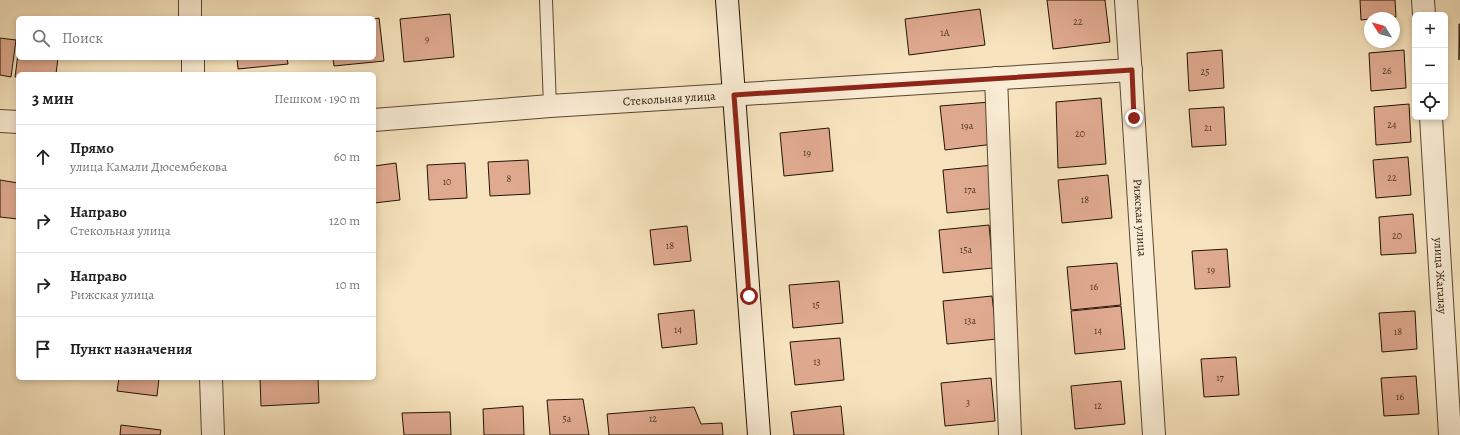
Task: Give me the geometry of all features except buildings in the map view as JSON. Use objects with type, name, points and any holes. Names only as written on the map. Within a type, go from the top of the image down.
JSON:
[{"type":"street","points":[[190,0],[190,16]]},
{"type":"street","points":[[727,0],[759,435]]},
{"type":"street","name":"Рижская улица","points":[[1126,0],[1132,70],[1154,435]]},
{"type":"street","points":[[1423,0],[1424,12]]},
{"type":"street","points":[[193,60],[193,72]]},
{"type":"street","name":"Стекольная улица","points":[[376,120],[550,106],[1132,70]]},
{"type":"street","points":[[996,78],[1010,435]]},
{"type":"street","name":"улица Жагалау","points":[[1431,120],[1450,435]]},
{"type":"street","points":[[0,121],[16,122]]},
{"type":"street","points":[[212,380],[213,435]]},
{"type":"lane","points":[[546,0],[550,106]]},
{"type":"route","points":[[749,296],[734,95],[1132,70],[1134,118]]}]
